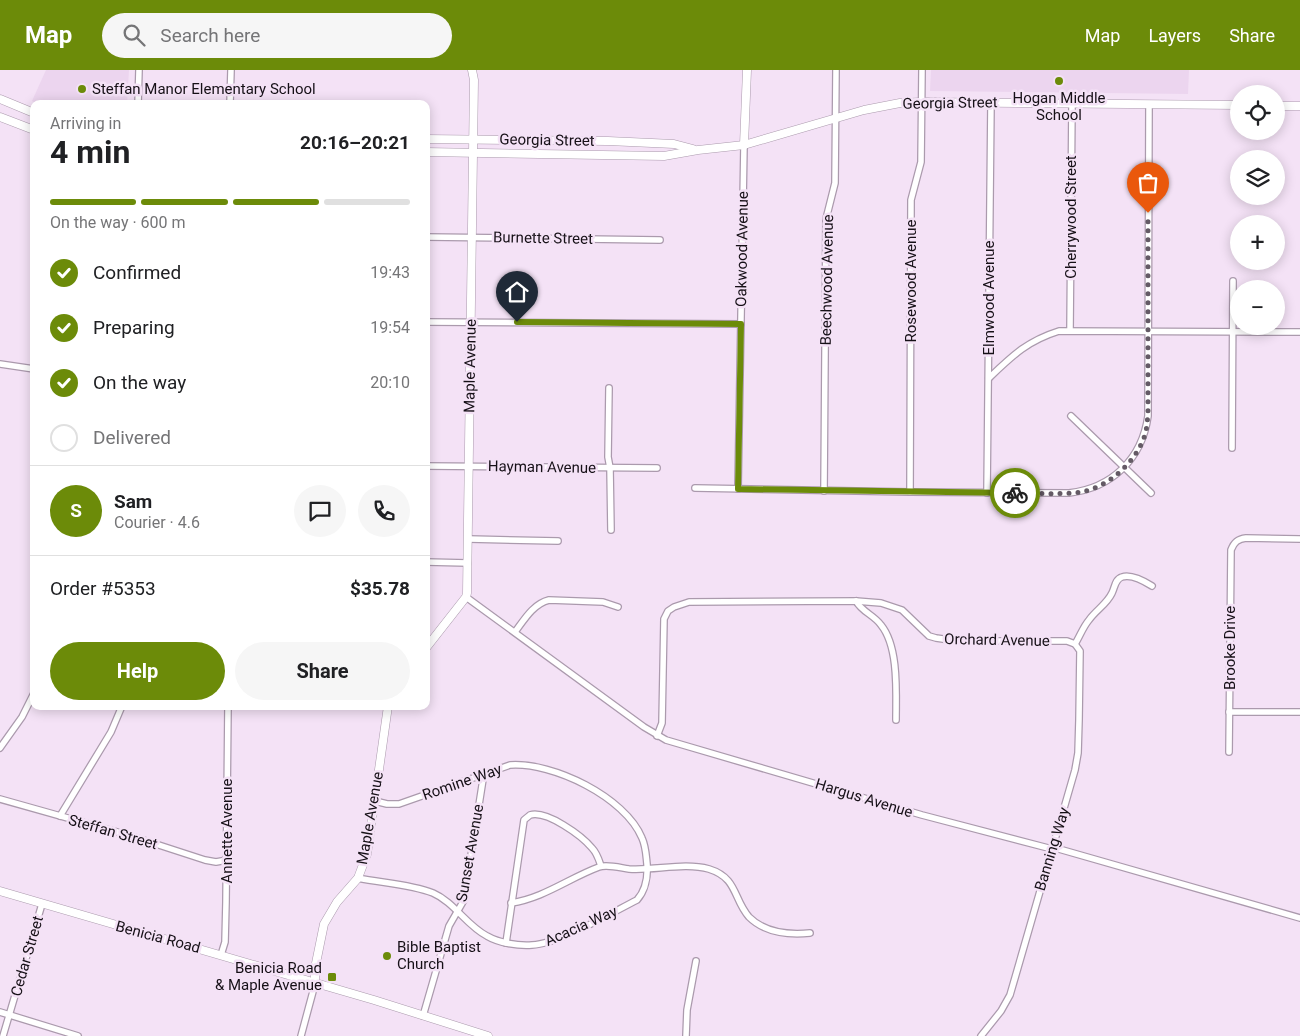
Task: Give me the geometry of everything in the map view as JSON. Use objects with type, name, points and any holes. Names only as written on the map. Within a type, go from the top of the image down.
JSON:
[{"type":"main road","name":"Maple Avenue","points":[[466,598],[469,539],[473,238],[474,80],[472,70]]},
{"type":"main road","name":"Oakwood Avenue","points":[[744,145],[747,70]]},
{"type":"main road","points":[[0,99],[30,111]]},
{"type":"main road","name":"Georgia Street","points":[[430,152],[664,156],[744,145],[883,106],[922,102],[1230,105]]},
{"type":"main road","points":[[1285,106],[1300,106]]},
{"type":"main road","points":[[0,117],[30,128]]},
{"type":"main road","name":"Georgia Street","points":[[430,139],[608,141],[674,144],[698,150]]},
{"type":"main road","points":[[430,643],[466,598]]},
{"type":"main road","name":"Maple Avenue","points":[[315,984],[315,968],[324,924],[337,902],[358,878],[367,854],[387,710]]},
{"type":"main road","name":"Benicia Road","points":[[0,891],[221,955],[488,1036]]},
{"type":"street","points":[[138,100],[139,70]]},
{"type":"street","points":[[230,100],[231,70]]},
{"type":"street","name":"Beechwood Avenue","points":[[824,491],[826,219],[835,183],[836,70]]},
{"type":"street","name":"Rosewood Avenue","points":[[910,492],[911,200],[921,162],[922,70]]},
{"type":"street","name":"Elmwood Avenue","points":[[988,493],[991,103]]},
{"type":"street","name":"Cherrywood Street","points":[[1070,331],[1072,104]]},
{"type":"street","points":[[695,488],[1068,493],[1082,492],[1108,481],[1130,461],[1142,443],[1148,416],[1149,104]]},
{"type":"street","name":"Oakwood Avenue","points":[[738,489],[744,145]]},
{"type":"street","name":"Burnette Street","points":[[430,237],[660,240]]},
{"type":"street","points":[[430,322],[741,324]]},
{"type":"street","points":[[988,378],[1030,342],[1059,331],[1230,332]]},
{"type":"street","points":[[1285,332],[1300,332]]},
{"type":"street","points":[[1232,448],[1233,335]]},
{"type":"street","points":[[0,364],[30,368]]},
{"type":"street","points":[[609,388],[608,457],[610,468],[611,530]]},
{"type":"street","points":[[1071,416],[1151,493]]},
{"type":"street","name":"Hayman Avenue","points":[[430,466],[657,468]]},
{"type":"street","name":"Brooke Drive","points":[[1229,752],[1230,559],[1233,544],[1239,539],[1246,538],[1300,539]]},
{"type":"street","points":[[469,539],[558,541]]},
{"type":"street","points":[[430,562],[468,562]]},
{"type":"street","points":[[1075,644],[1089,619],[1108,599],[1118,580],[1122,577],[1130,577],[1152,586]]},
{"type":"street","name":"Hargus Avenue","points":[[466,598],[657,736],[922,815],[1068,852],[1300,918]]},
{"type":"street","points":[[515,632],[531,611],[542,602],[549,600],[603,602],[618,607]]},
{"type":"street","points":[[856,601],[860,609],[881,625],[890,647],[896,672],[896,720]]},
{"type":"street","name":"Orchard Avenue","points":[[657,736],[662,723],[664,619],[668,611],[689,602],[856,601],[881,603],[902,610],[929,636],[936,638],[957,641],[1067,642],[1075,644]]},
{"type":"street","name":"Banning Way","points":[[981,1036],[1001,1011],[1010,995],[1077,762],[1080,720],[1080,651],[1075,644]]},
{"type":"street","points":[[0,748],[22,717],[30,701]]},
{"type":"street","points":[[60,816],[111,732],[120,710]]},
{"type":"street","name":"Annette Avenue","points":[[221,955],[225,942],[228,710]]},
{"type":"street","points":[[1229,712],[1300,712]]},
{"type":"street","name":"Romine Way","points":[[375,801],[399,804],[510,765],[533,765],[569,777],[604,796],[620,808],[642,836],[646,849],[648,869]]},
{"type":"street","name":"Sunset Avenue","points":[[423,1016],[449,926],[464,900],[484,773]]},
{"type":"street","name":"Steffan Street","points":[[0,799],[205,860],[216,862],[227,860]]},
{"type":"street","points":[[506,942],[524,820],[530,815],[544,816],[580,836],[594,850],[601,866]]},
{"type":"street","points":[[511,903],[548,892],[601,866],[648,869],[657,867],[706,869],[715,872],[729,882],[735,889],[749,916],[756,922],[783,933],[810,933]]},
{"type":"street","name":"Acacia Way","points":[[358,878],[434,894],[486,936],[506,942],[532,945],[549,942],[637,900],[643,894],[648,869]]},
{"type":"street","name":"Cedar Street","points":[[3,1036],[42,904]]},
{"type":"street","points":[[686,1036],[687,1010],[696,961]]},
{"type":"street","name":"Maple Avenue","points":[[301,1036],[315,984]]},
{"type":"street","points":[[0,1012],[78,1036]]},
{"type":"shaded area","name":"Steffan Manor Elementary School","points":[[46,70],[129,70],[127,100],[32,100]]},
{"type":"shaded area","name":"Hogan Middle School","points":[[931,70],[1189,70],[1188,94],[930,91]]},
{"type":"way so far","points":[[1015,493],[1068,493],[1092,489],[1108,481],[1130,461],[1142,443],[1148,416],[1148,213]]},
{"type":"place","name":"Hogan Middle School","points":[[1059,81]]},
{"type":"place","name":"Steffan Manor Elementary School","points":[[82,89]]},
{"type":"place","name":"Bible Baptist Church","points":[[387,956]]},
{"type":"place","name":"Benicia Road & Maple Avenue","points":[[332,977]]},
{"type":"route","points":[[517,322],[741,324],[738,489],[1015,493]]}]
